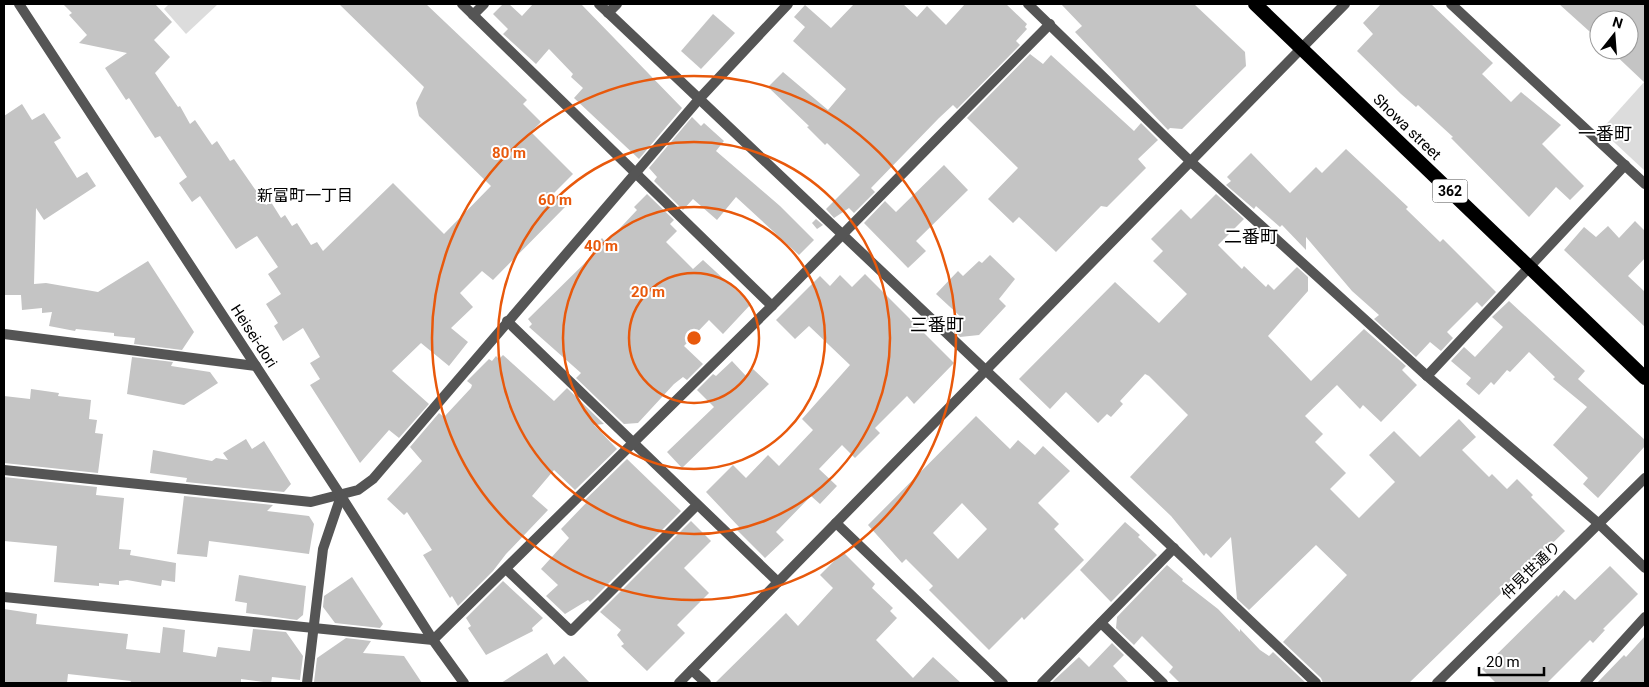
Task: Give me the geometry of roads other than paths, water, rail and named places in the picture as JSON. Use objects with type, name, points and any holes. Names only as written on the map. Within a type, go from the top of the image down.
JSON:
[{"type":"highway","name":"Showa street","points":[[1255,4],[1645,378]]},
{"type":"street","name":"Heisei-dori","points":[[19,4],[342,496],[457,678],[464,683]]},
{"type":"street","points":[[462,4],[772,306]]},
{"type":"street","points":[[473,15],[484,4]]},
{"type":"street","points":[[599,4],[1316,683]]},
{"type":"street","points":[[608,13],[617,4]]},
{"type":"street","points":[[4,470],[311,502],[342,496],[358,490],[373,479],[700,98],[788,4]]},
{"type":"street","points":[[1028,4],[1190,161],[1427,376],[1599,524],[1645,568]]},
{"type":"street","points":[[679,683],[1345,4]]},
{"type":"street","points":[[1451,4],[1645,184]]},
{"type":"street","points":[[4,597],[433,640],[844,235],[1050,24]]},
{"type":"street","points":[[1427,376],[1625,165]]},
{"type":"street","points":[[507,321],[778,582]]},
{"type":"street","points":[[4,334],[256,366]]},
{"type":"street","name":"仲見世通り","points":[[1437,683],[1645,478]]},
{"type":"street","points":[[307,683],[323,549],[342,496]]},
{"type":"street","points":[[506,568],[571,631],[697,505]]},
{"type":"street","points":[[836,523],[1004,683]]},
{"type":"street","points":[[1042,683],[1174,548]]},
{"type":"street","points":[[1585,683],[1645,617]]},
{"type":"street","points":[[1101,623],[1164,683]]},
{"type":"street","points":[[692,670],[706,683]]},
{"type":"district","name":"一番町","points":[[1605,133]]},
{"type":"district","name":"新富町一丁目","points":[[305,195]]},
{"type":"district","name":"二番町","points":[[1251,236]]},
{"type":"district","name":"三番町","points":[[937,324]]}]
